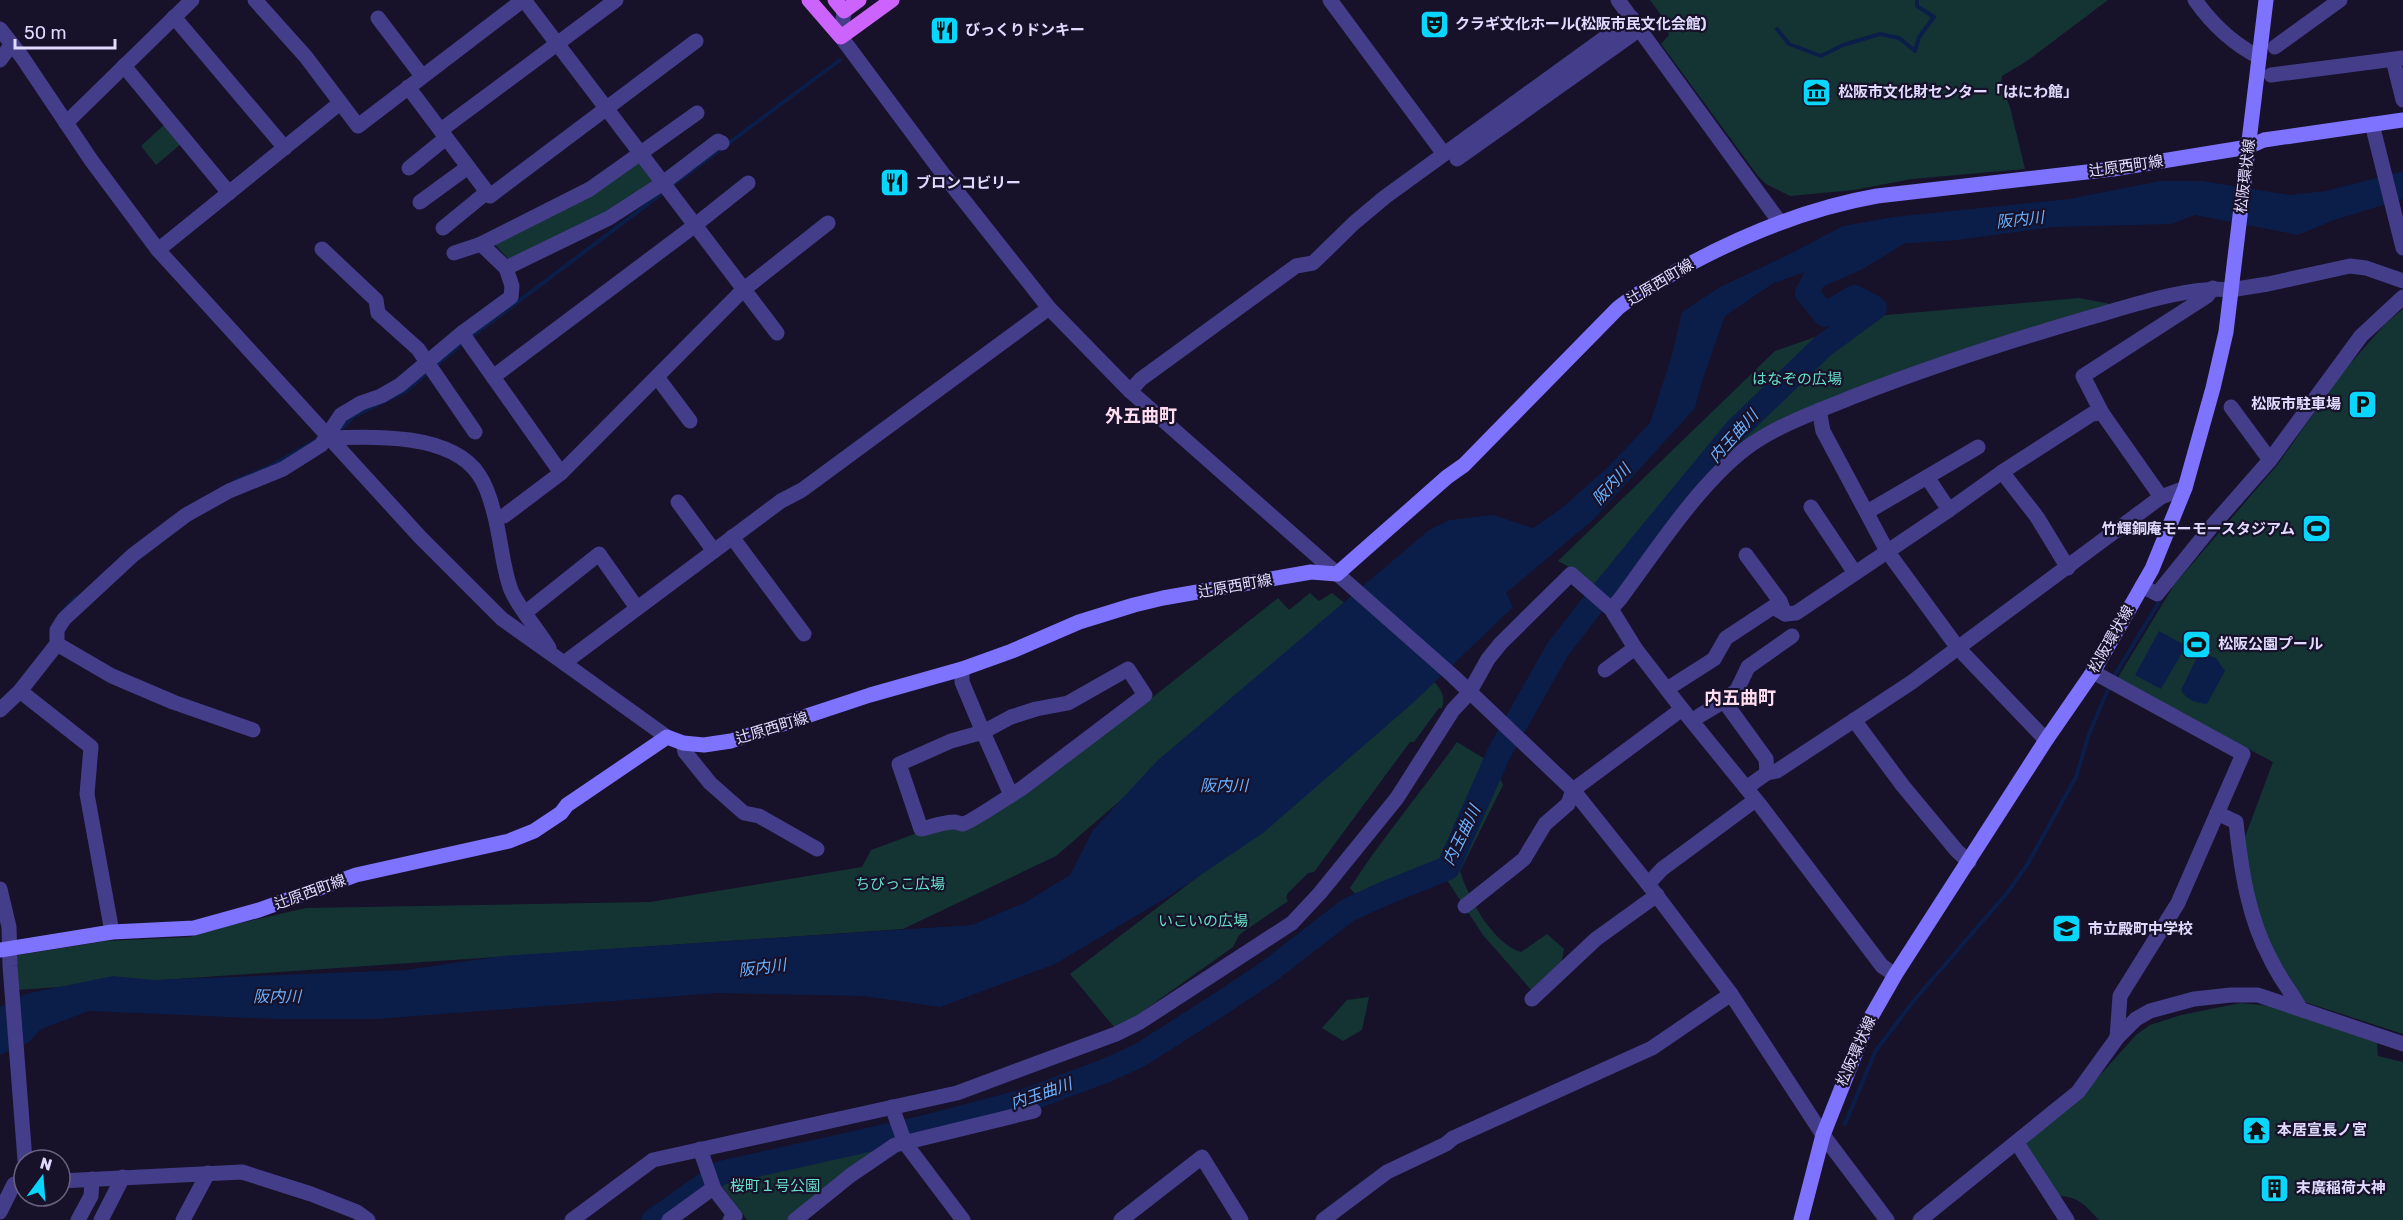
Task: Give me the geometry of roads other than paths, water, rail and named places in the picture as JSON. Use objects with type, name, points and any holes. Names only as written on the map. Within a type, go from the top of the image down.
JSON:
[{"type":"main road","points":[[809,0],[841,38],[892,0]]},
{"type":"main road","points":[[839,6],[860,0]]},
{"type":"main road","name":"松阪環状線","points":[[1801,1220],[1823,1135],[1864,1031],[1895,975],[2046,740],[2093,672],[2152,569],[2185,488],[2226,332],[2266,0]]},
{"type":"main road","name":"辻原西町線","points":[[5,948],[112,932],[194,928],[259,910],[356,875],[509,841],[534,831],[561,813],[567,805],[667,737],[683,743],[704,745],[731,741],[870,695],[962,669],[1012,651],[1079,622],[1154,600],[1311,572],[1337,574],[1447,477],[1464,465],[1618,308],[1706,255],[1779,221],[1839,203],[1877,196],[2248,153],[2264,141],[2373,129],[2403,120]]},
{"type":"street","points":[[66,123],[192,0]]},
{"type":"street","points":[[255,0],[306,57],[358,126],[524,0],[777,333]]},
{"type":"street","points":[[409,168],[443,134],[616,0]]},
{"type":"street","points":[[1330,0],[1450,157]]},
{"type":"street","points":[[1618,0],[1779,221]]},
{"type":"street","points":[[2195,0],[2228,38],[2259,57]]},
{"type":"street","points":[[2275,47],[2340,0]]},
{"type":"street","points":[[839,6],[841,38],[943,174],[1049,308],[1130,391],[1453,676],[1573,790],[1653,889],[1731,994],[1823,1135],[1887,1220]]},
{"type":"street","points":[[174,17],[285,148]]},
{"type":"street","points":[[378,18],[422,76]]},
{"type":"street","points":[[1130,391],[1141,379],[1296,266],[1313,263],[1377,204],[1450,157],[1636,23]]},
{"type":"street","points":[[0,29],[158,250],[420,537],[502,619],[667,737]]},
{"type":"street","points":[[408,87],[490,196],[696,41]]},
{"type":"street","points":[[0,60],[12,44]]},
{"type":"street","points":[[2271,75],[2398,59],[2403,100]]},
{"type":"street","points":[[124,66],[229,193]]},
{"type":"street","points":[[158,250],[340,103]]},
{"type":"street","points":[[454,253],[577,197],[697,113]]},
{"type":"street","points":[[2373,129],[2402,244]]},
{"type":"street","points":[[506,268],[589,229],[666,187],[718,141],[722,143]]},
{"type":"street","points":[[420,202],[468,167]]},
{"type":"street","points":[[493,377],[748,183]]},
{"type":"street","points":[[443,228],[487,192]]},
{"type":"street","points":[[504,516],[561,473],[743,290],[828,223]]},
{"type":"street","points":[[0,710],[20,691],[57,644],[57,630],[64,619],[133,555],[186,515],[229,491],[283,469],[321,445],[341,415],[430,369],[466,340],[511,297],[512,286],[506,268],[480,243]]},
{"type":"street","points":[[322,249],[376,300],[378,313],[418,349],[475,432]]},
{"type":"street","points":[[1608,605],[1620,600],[1700,494],[1738,455],[1765,435],[1819,410],[2003,343],[2118,310],[2231,282],[2268,284],[2350,266],[2366,268],[2403,281]]},
{"type":"street","points":[[2161,498],[2102,413],[2083,376],[2206,296],[2213,288]]},
{"type":"street","points":[[2142,586],[2157,594],[2270,460],[2361,336],[2403,297]]},
{"type":"street","points":[[559,659],[637,608],[781,501],[802,490],[1049,308]]},
{"type":"street","points":[[466,340],[561,473]]},
{"type":"street","points":[[657,378],[690,421]]},
{"type":"street","points":[[2231,407],[2270,460]]},
{"type":"street","points":[[1819,410],[1823,432],[1887,551],[1958,648],[2046,740]]},
{"type":"street","points":[[1667,689],[1714,659],[1726,638],[1773,607],[1785,614],[1796,613],[2002,472],[2092,414],[2102,413]]},
{"type":"street","points":[[327,434],[399,439],[434,445],[466,461],[478,473],[494,512],[511,591],[559,659]]},
{"type":"street","points":[[1867,512],[1978,447]]},
{"type":"street","points":[[2002,472],[2037,517],[2068,568]]},
{"type":"street","points":[[1927,477],[1949,510]]},
{"type":"street","points":[[1767,773],[1778,771],[1912,682],[2161,498],[2185,488]]},
{"type":"street","points":[[678,502],[714,551]]},
{"type":"street","points":[[1811,507],[1855,573]]},
{"type":"street","points":[[732,537],[804,634]]},
{"type":"street","points":[[526,612],[599,554],[637,608]]},
{"type":"street","points":[[1746,555],[1780,601],[1785,614]]},
{"type":"street","points":[[572,1220],[653,1160],[957,1093],[1116,1034],[1140,1022],[1292,923],[1320,893],[1396,798],[1454,710],[1469,693],[1488,659],[1571,574],[1608,605],[1635,648],[1682,709],[1760,805],[1882,966],[1895,975]]},
{"type":"street","points":[[1699,716],[1737,690],[1748,667],[1792,636]]},
{"type":"street","points":[[57,644],[112,676],[173,702],[253,730]]},
{"type":"street","points":[[1605,670],[1635,648]]},
{"type":"street","points":[[962,669],[962,681],[1011,795]]},
{"type":"street","points":[[1128,669],[1145,694],[1011,795],[974,820],[963,824],[954,822],[921,829],[899,764],[951,741],[983,732],[1019,714],[1068,703],[1128,669]]},
{"type":"street","points":[[2093,672],[2243,754],[2178,903],[2120,996],[2117,1038]]},
{"type":"street","points":[[20,691],[91,747],[87,794],[112,932]]},
{"type":"street","points":[[1532,999],[1653,889],[1662,869],[1750,795],[1767,773],[1766,759],[1724,701]]},
{"type":"street","points":[[1465,906],[1524,859],[1545,824],[1568,804],[1573,790],[1682,709]]},
{"type":"street","points":[[1854,720],[1897,778],[1957,851],[1969,862]]},
{"type":"street","points":[[683,743],[685,752],[710,783],[744,813],[759,816],[817,849]]},
{"type":"street","points":[[2217,813],[2236,822],[2241,871],[2258,933],[2271,961],[2300,1008]]},
{"type":"street","points":[[0,889],[5,948],[10,966],[25,1148]]},
{"type":"street","points":[[1323,1220],[1386,1172],[1446,1144],[1453,1138],[1652,1048],[1731,994]]},
{"type":"street","points":[[1920,1220],[2078,1092],[2117,1038],[2136,1019],[2150,1011],[2194,999],[2251,994],[2300,1008],[2403,1044]]},
{"type":"street","points":[[892,1107],[904,1143],[963,1220]]},
{"type":"street","points":[[795,1220],[851,1175],[895,1145],[1034,1111]]},
{"type":"street","points":[[2017,1143],[2067,1220]]},
{"type":"street","points":[[700,1149],[714,1189],[735,1216],[730,1220]]},
{"type":"street","points":[[1121,1220],[1202,1157],[1241,1220]]},
{"type":"street","points":[[72,1180],[242,1172],[342,1205],[368,1220]]},
{"type":"street","points":[[183,1220],[208,1173]]},
{"type":"street","points":[[101,1220],[123,1177]]},
{"type":"street","points":[[78,1220],[91,1196],[92,1179]]},
{"type":"street","points":[[0,1212],[12,1186]]},
{"type":"street","points":[[669,1220],[714,1189]]},
{"type":"water","name":"阪内川","points":[[2403,171],[2403,199],[2334,220],[2298,235],[2195,215],[2171,224],[2053,227],[1958,240],[1897,244],[1848,256],[1772,284],[1725,316],[1695,408],[1594,519],[1506,593],[1513,607],[1414,702],[1263,833],[1171,895],[1055,964],[940,1007],[864,996],[717,993],[376,1019],[276,1019],[89,1011],[41,1029],[29,1042],[0,1055],[0,1007],[25,994],[113,976],[153,980],[406,970],[502,956],[972,925],[1026,902],[1070,875],[1093,830],[1157,761],[1429,530],[1450,520],[1493,515],[1533,528],[1562,508],[1608,467],[1650,423],[1672,355],[1682,312],[1720,287],[1843,226],[1894,217],[2069,199],[2160,181],[2202,181],[2289,195],[2326,191]]},
{"type":"water","points":[[2159,631],[2186,646],[2161,689],[2135,675]]},
{"type":"water","points":[[2206,655],[2216,658],[2225,671],[2207,704],[2192,700],[2181,690],[2197,657]]},
{"type":"waterway","points":[[1777,29],[1789,44],[1821,56],[1843,45],[1880,34],[1899,38],[1915,51],[1919,37],[1934,17],[1917,6],[1917,0]]},
{"type":"waterway","points":[[670,187],[840,60]]},
{"type":"waterway","points":[[471,337],[664,192]]},
{"type":"waterway","name":"内玉曲川","points":[[654,1220],[721,1173],[917,1129],[1024,1101],[1105,1071],[1140,1055],[1220,1004],[1268,972],[1348,910],[1448,868],[1499,753],[1558,649],[1735,431],[1823,346],[1875,308],[1854,297],[1825,315],[1807,293],[1815,277],[1856,259],[1897,234]]},
{"type":"waterway","points":[[434,367],[465,341]]},
{"type":"waterway","points":[[338,432],[354,416],[406,391],[428,372]]},
{"type":"waterway","points":[[235,481],[269,467],[317,440]]},
{"type":"waterway","points":[[2113,678],[2162,597]]},
{"type":"waterway","points":[[62,612],[75,598]]},
{"type":"waterway","points":[[1845,1124],[1875,1052],[1916,998],[2008,892],[2027,865],[2076,777],[2089,734],[2110,685]]},
{"type":"place","name":"クラギ文化ホール(松阪市民文化会館)","points":[[1434,24]]},
{"type":"place","name":"びっくりドンキー","points":[[944,30]]},
{"type":"place","name":"松阪市文化財センター「はにわ館」","points":[[1817,92]]},
{"type":"place","name":"ブロンコビリー","points":[[895,183]]},
{"type":"place","name":"松阪市駐車場","points":[[2362,404]]},
{"type":"place","name":"竹輝銅庵モーモースタジアム","points":[[2316,529]]},
{"type":"place","name":"松阪公園プール","points":[[2197,644]]},
{"type":"place","name":"市立殿町中学校","points":[[2067,929]]},
{"type":"place","name":"本居宣長ノ宮","points":[[2256,1130]]},
{"type":"place","name":"末廣稲荷大神","points":[[2275,1188]]},
{"type":"district","name":"外五曲町","points":[[1141,416]]},
{"type":"district","name":"内五曲町","points":[[1740,698]]},
{"type":"park label","name":"はなぞの広場","points":[[1797,379]]},
{"type":"park label","name":"ちびっこ広場","points":[[900,884]]},
{"type":"park label","name":"いこいの広場","points":[[1203,921]]},
{"type":"park label","name":"桜町１号公園","points":[[775,1186]]}]
